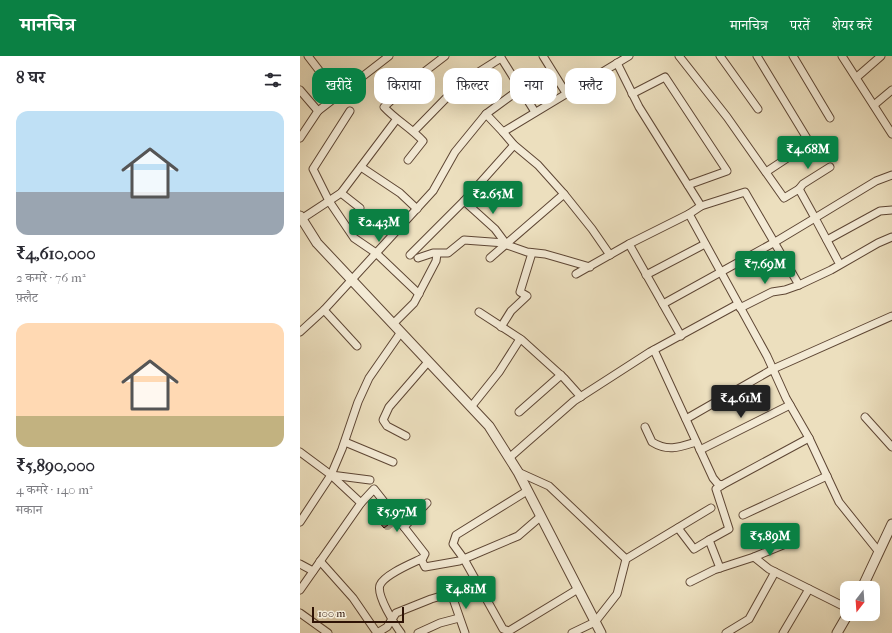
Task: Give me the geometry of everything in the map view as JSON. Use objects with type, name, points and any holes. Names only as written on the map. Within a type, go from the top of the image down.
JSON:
[{"type":"street","points":[[308,56],[317,68]]},
{"type":"street","points":[[366,73],[389,56]]},
{"type":"street","points":[[408,160],[423,141],[414,130],[396,120],[384,107],[415,79],[445,56]]},
{"type":"street","points":[[543,56],[565,91]]},
{"type":"street","points":[[608,68],[629,56]]},
{"type":"street","points":[[679,56],[727,117],[784,198],[830,167]]},
{"type":"street","points":[[720,56],[758,109]]},
{"type":"street","points":[[757,56],[808,140],[807,145],[766,172]]},
{"type":"street","points":[[793,56],[830,118]]},
{"type":"street","points":[[842,56],[853,74],[857,77],[892,134]]},
{"type":"street","points":[[857,77],[881,56]]},
{"type":"street","points":[[414,130],[455,89],[501,57],[510,72]]},
{"type":"street","points":[[617,63],[632,94],[701,206]]},
{"type":"street","points":[[632,94],[665,77],[727,171],[688,185]]},
{"type":"street","points":[[300,90],[318,111]]},
{"type":"street","points":[[874,105],[892,90]]},
{"type":"street","points":[[503,132],[565,94]]},
{"type":"street","points":[[300,332],[324,310],[433,191],[455,152],[486,114],[510,96]]},
{"type":"street","points":[[300,138],[318,111],[326,104]]},
{"type":"street","points":[[530,104],[535,112]]},
{"type":"street","points":[[350,111],[313,169],[329,201],[354,238],[376,253],[419,294]]},
{"type":"street","points":[[486,114],[514,145],[538,166],[564,194],[592,229],[610,255]]},
{"type":"street","points":[[396,120],[341,193],[301,218],[317,243],[489,426],[518,472],[601,633]]},
{"type":"street","points":[[410,255],[464,201],[514,145]]},
{"type":"street","points":[[361,167],[400,193],[417,209]]},
{"type":"street","points":[[663,304],[720,271],[775,242],[876,181],[892,175]]},
{"type":"street","points":[[799,189],[838,261]]},
{"type":"street","points":[[576,274],[628,244],[689,214],[701,206],[745,192],[799,285]]},
{"type":"street","points":[[341,193],[360,208]]},
{"type":"street","points":[[490,258],[505,243],[564,194]]},
{"type":"street","points":[[464,201],[495,229],[505,243]]},
{"type":"street","points":[[827,240],[880,211],[892,210]]},
{"type":"street","points":[[689,214],[809,438],[839,502],[879,552]]},
{"type":"street","points":[[509,458],[581,397],[654,350],[739,306],[772,292],[785,290],[799,285],[831,270],[878,243],[892,237]]},
{"type":"street","points":[[418,258],[433,253],[448,253],[464,240],[505,243],[532,253],[545,254],[590,267]]},
{"type":"street","points":[[628,244],[681,336]]},
{"type":"street","points":[[646,275],[705,244]]},
{"type":"street","points":[[501,326],[511,311],[526,296],[520,292],[532,253]]},
{"type":"street","points":[[393,324],[414,303],[436,261],[437,254]]},
{"type":"street","points":[[324,310],[357,346]]},
{"type":"street","points":[[479,312],[520,339],[561,375],[581,397]]},
{"type":"street","points":[[686,419],[773,369],[892,316]]},
{"type":"street","points":[[300,522],[331,475],[345,442],[358,402],[369,378],[401,332]]},
{"type":"street","points":[[471,407],[499,372],[520,339]]},
{"type":"street","points":[[654,350],[713,478],[718,484],[722,485]]},
{"type":"street","points":[[406,436],[387,426],[383,420],[389,407],[428,362]]},
{"type":"street","points":[[519,412],[561,375]]},
{"type":"street","points":[[700,450],[790,405]]},
{"type":"street","points":[[865,417],[892,447]]},
{"type":"street","points":[[645,427],[652,442],[667,449],[676,449],[696,442]]},
{"type":"street","points":[[678,528],[694,549],[728,529],[716,489],[809,438]]},
{"type":"street","points":[[345,442],[393,462]]},
{"type":"street","points":[[300,452],[331,475],[361,502]]},
{"type":"street","points":[[518,472],[549,486],[626,559]]},
{"type":"street","points":[[331,475],[370,480]]},
{"type":"street","points":[[742,515],[827,476]]},
{"type":"street","points":[[300,590],[361,502],[374,489],[425,554],[421,559],[386,578],[380,584],[381,594],[391,619],[401,633]]},
{"type":"street","points":[[527,490],[456,535],[453,544],[464,559],[503,629],[509,631],[578,589]]},
{"type":"street","points":[[404,527],[427,503]]},
{"type":"street","points":[[572,633],[595,622],[617,594],[626,559],[710,508]]},
{"type":"street","points":[[421,559],[425,567],[464,559],[518,536],[540,517]]},
{"type":"street","points":[[865,581],[892,524]]},
{"type":"street","points":[[709,540],[720,568]]},
{"type":"street","points":[[690,582],[720,568],[754,557],[783,545]]},
{"type":"street","points":[[754,557],[775,572],[840,604]]},
{"type":"street","points":[[320,561],[353,598],[377,633],[387,627],[396,613],[478,584]]},
{"type":"street","points":[[300,564],[313,571]]},
{"type":"street","points":[[726,633],[749,619],[775,572]]},
{"type":"street","points":[[783,633],[809,589]]},
{"type":"street","points":[[451,593],[465,633]]},
{"type":"street","points":[[300,613],[319,631],[328,633]]},
{"type":"street","points":[[418,633],[440,623],[459,618]]},
{"type":"street","points":[[837,633],[844,621]]},
{"type":"building","points":[[386,513],[393,521],[384,528],[378,521]]}]
